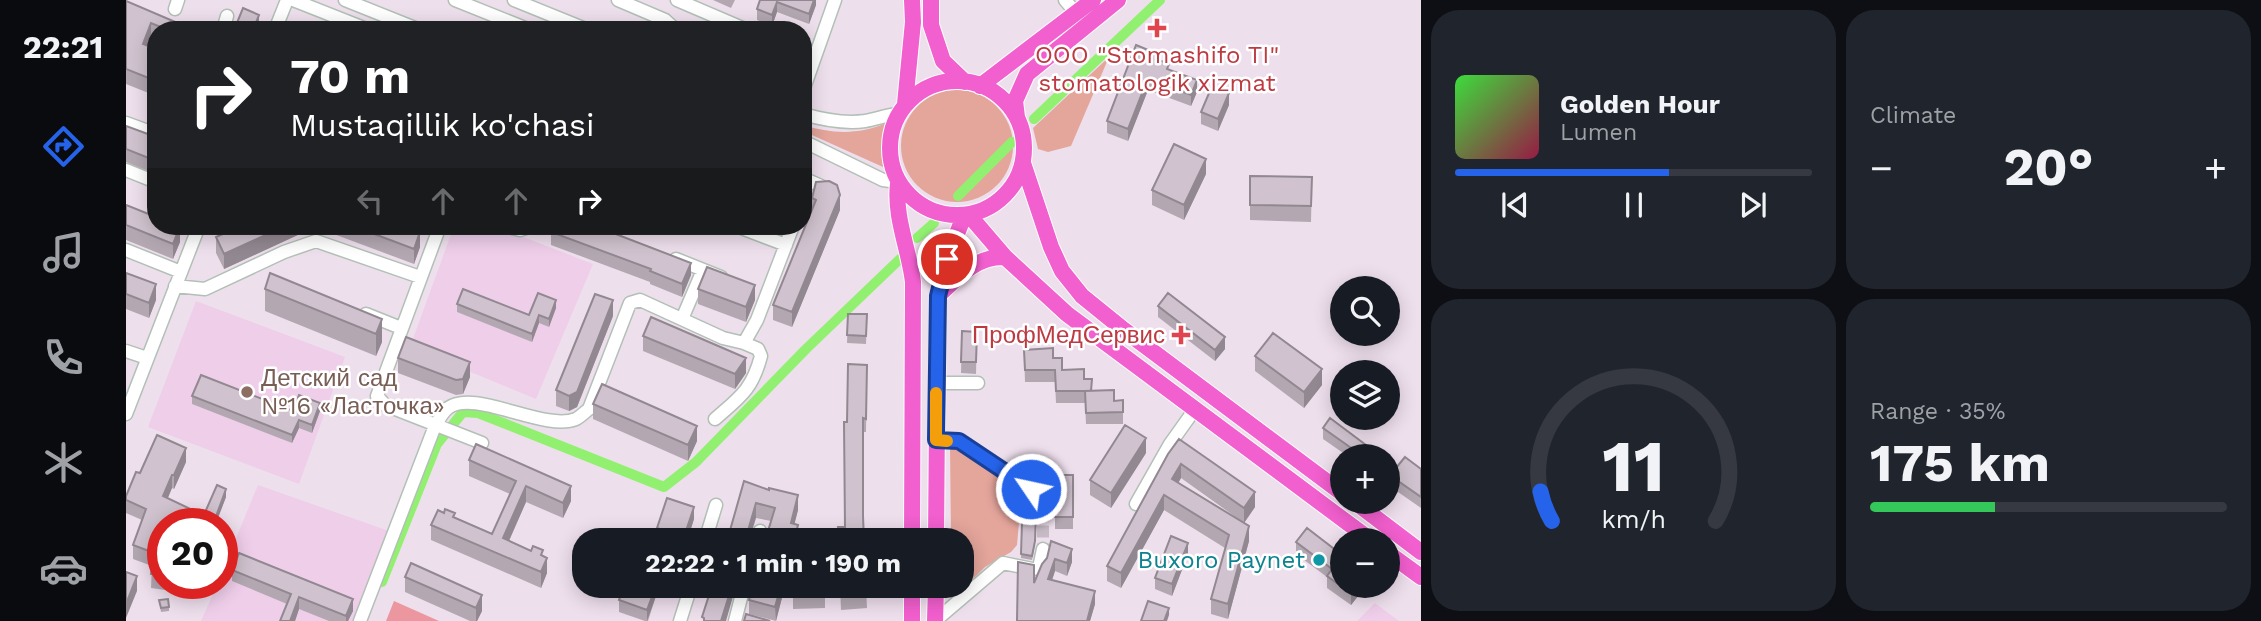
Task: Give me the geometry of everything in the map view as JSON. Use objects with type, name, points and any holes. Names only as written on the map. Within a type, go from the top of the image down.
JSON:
[{"type":"main road","points":[[912,0],[913,22],[902,109],[890,135],[889,157],[897,183],[896,201],[913,282],[912,528]]},
{"type":"main road","points":[[930,0],[931,24],[943,61],[973,84],[1002,99],[1017,119]]},
{"type":"main road","points":[[902,109],[924,90],[944,83],[973,84],[1093,0]]},
{"type":"main road","points":[[897,183],[928,208],[943,214],[967,216],[998,202],[1014,184],[1023,163],[1025,140],[1017,119],[1015,101],[1027,74],[1118,0]]},
{"type":"main road","points":[[1023,163],[1051,247],[1062,271],[1082,296],[1330,484]]},
{"type":"main road","points":[[967,216],[1005,257],[1067,314],[1355,528]]},
{"type":"main road","points":[[936,528],[938,296],[947,259],[967,216]]},
{"type":"main road","points":[[938,296],[974,265],[994,257],[1005,257]]},
{"type":"main road","points":[[1195,409],[1208,393]]},
{"type":"main road","points":[[1371,514],[1421,552]]},
{"type":"main road","points":[[1400,562],[1421,577]]},
{"type":"main road","points":[[911,621],[912,598]]},
{"type":"main road","points":[[935,621],[936,598]]},
{"type":"street","points":[[279,21],[287,0]]},
{"type":"street","points":[[293,0],[346,21]]},
{"type":"street","points":[[345,0],[398,21]]},
{"type":"street","points":[[454,0],[507,21]]},
{"type":"street","points":[[514,0],[566,21]]},
{"type":"street","points":[[618,0],[666,21]]},
{"type":"street","points":[[677,0],[726,21]]},
{"type":"street","points":[[812,50],[835,0]]},
{"type":"street","points":[[1065,0],[1076,13]]},
{"type":"street","points":[[226,21],[227,16]]},
{"type":"street","points":[[812,117],[845,122],[868,121],[902,109]]},
{"type":"street","points":[[126,123],[147,131]]},
{"type":"street","points":[[812,145],[883,180],[897,183]]},
{"type":"street","points":[[126,170],[147,178]]},
{"type":"street","points":[[812,182],[821,186]]},
{"type":"street","points":[[126,414],[195,235]]},
{"type":"street","points":[[436,235],[377,396],[385,405],[482,443]]},
{"type":"street","points":[[761,235],[786,244]]},
{"type":"street","points":[[744,343],[757,320],[790,235]]},
{"type":"street","points":[[175,286],[205,289],[258,270],[284,252],[316,241],[420,277]]},
{"type":"street","points":[[126,250],[181,272]]},
{"type":"street","points":[[665,255],[728,280]]},
{"type":"street","points":[[682,319],[703,270]]},
{"type":"street","points":[[754,290],[767,295]]},
{"type":"street","points":[[359,621],[446,428],[448,408],[465,402],[563,421],[576,419],[589,409],[630,303],[640,300],[723,338],[758,349],[761,356],[753,382],[715,419]]},
{"type":"street","points":[[351,308],[401,328]]},
{"type":"street","points":[[126,351],[147,358]]},
{"type":"street","points":[[936,383],[978,383]]},
{"type":"street","points":[[1136,505],[1170,444],[1195,409]]},
{"type":"street","points":[[936,440],[959,441],[1038,495],[1039,508]]},
{"type":"street","points":[[709,528],[716,505]]},
{"type":"street","points":[[935,621],[1003,563],[1039,568],[1043,549]]},
{"type":"street","points":[[680,621],[687,598]]},
{"type":"street","points":[[736,621],[741,598]]},
{"type":"shaded area","name":"OOO \"Stomashifo TI\" stomatologik xizmat","points":[[1160,15],[1170,28],[1154,40],[1144,28]]},
{"type":"shaded area","points":[[1109,57],[1071,146],[1048,152],[1038,149],[1033,128]]},
{"type":"shaded area","points":[[957,90],[978,94],[997,106],[1009,125],[1013,146],[1009,167],[997,186],[978,198],[957,202],[936,198],[917,186],[905,167],[901,146],[905,125],[917,106],[936,94]]},
{"type":"shaded area","points":[[886,123],[882,139],[883,167],[812,135],[812,127],[845,132]]},
{"type":"shaded area","points":[[451,235],[518,235],[593,264],[536,399],[410,347]]},
{"type":"shaded area","name":"Детский сад №16 «Ласточка»","points":[[196,301],[345,357],[299,484],[148,427]]},
{"type":"shaded area","points":[[950,443],[1013,484],[1020,511],[1017,545],[974,578],[974,528],[951,528]]},
{"type":"shaded area","points":[[258,485],[389,531],[355,621],[201,621],[211,599],[238,599],[238,533]]},
{"type":"shaded area","points":[[394,601],[439,621],[386,621]]},
{"type":"shaded area","points":[[1375,603],[1399,621],[1357,621]]},
{"type":"building","points":[[760,0],[814,0],[809,14],[777,2],[772,15],[757,9]]},
{"type":"building","points":[[126,1],[173,21],[147,21],[147,34],[143,44],[147,46],[147,77],[126,69]]},
{"type":"building","points":[[243,8],[259,15],[257,21],[238,21]]},
{"type":"building","points":[[1136,45],[1158,54],[1156,59],[1169,64],[1167,69],[1197,80],[1191,95],[1148,78],[1128,129],[1107,121]]},
{"type":"building","points":[[1212,86],[1229,93],[1218,119],[1201,112]]},
{"type":"building","points":[[126,126],[147,134],[147,157],[126,149]]},
{"type":"building","points":[[1174,144],[1206,159],[1184,205],[1152,190]]},
{"type":"building","points":[[1250,176],[1312,177],[1311,206],[1250,205]]},
{"type":"building","points":[[829,181],[837,185],[840,195],[792,312],[773,305],[802,235],[812,235],[812,210],[816,200],[812,198],[816,182]]},
{"type":"building","points":[[126,205],[147,213],[147,233],[126,225]]},
{"type":"building","points":[[151,235],[177,235],[173,244]]},
{"type":"building","points":[[221,235],[265,235],[224,254],[216,237]]},
{"type":"building","points":[[377,235],[419,235],[414,249]]},
{"type":"building","points":[[559,235],[618,235],[691,263],[682,284],[650,271],[651,269]]},
{"type":"building","points":[[707,267],[755,285],[746,307],[698,289]]},
{"type":"building","points":[[126,273],[156,284],[149,303],[126,294]]},
{"type":"building","points":[[270,273],[382,319],[376,334],[265,289]]},
{"type":"building","points":[[463,289],[529,315],[538,293],[556,300],[549,319],[539,315],[532,334],[457,304]]},
{"type":"building","points":[[1168,293],[1225,337],[1215,350],[1158,306]]},
{"type":"building","points":[[595,294],[613,300],[577,392],[569,396],[556,390]]},
{"type":"building","points":[[848,314],[867,314],[866,336],[847,335]]},
{"type":"building","points":[[651,317],[746,358],[735,374],[643,336]]},
{"type":"building","points":[[962,331],[977,332],[976,362],[961,362]]},
{"type":"building","points":[[1273,333],[1322,369],[1304,392],[1255,356]]},
{"type":"building","points":[[406,337],[470,362],[463,379],[456,380],[398,358]]},
{"type":"building","points":[[1053,348],[1053,358],[1062,358],[1062,370],[1084,369],[1084,379],[1092,379],[1091,391],[1056,391],[1055,370],[1025,370],[1024,350]]},
{"type":"building","points":[[848,364],[867,365],[866,419],[863,418],[863,528],[838,528],[845,527],[844,422],[847,422]]},
{"type":"building","name":"Детский сад №16 «Ласточка»","points":[[201,375],[293,411],[299,395],[320,403],[312,425],[299,420],[292,435],[192,396]]},
{"type":"building","points":[[602,384],[697,426],[688,445],[593,404]]},
{"type":"building","points":[[1114,390],[1114,401],[1123,400],[1123,412],[1086,413],[1085,391]]},
{"type":"building","points":[[1330,418],[1330,430],[1346,430],[1365,444],[1346,444],[1323,428]]},
{"type":"building","points":[[1125,425],[1146,438],[1111,493],[1090,480]]},
{"type":"building","points":[[157,435],[186,448],[163,496],[188,508],[147,508],[147,550],[133,545],[146,509],[126,500],[136,472],[140,473]]},
{"type":"building","points":[[1179,439],[1255,492],[1244,508],[1181,464],[1172,479],[1249,526],[1228,604],[1211,599],[1229,535],[1164,495],[1121,573],[1107,566],[1168,454]]},
{"type":"building","points":[[476,444],[571,486],[563,503],[526,486],[503,538],[531,551],[533,546],[543,550],[541,555],[547,558],[541,572],[431,525],[438,510],[444,513],[445,509],[455,513],[453,517],[492,534],[516,481],[469,460]]},
{"type":"building","points":[[1405,457],[1421,469],[1421,497],[1400,482],[1400,463]]},
{"type":"building","points":[[1055,475],[1073,475],[1073,517],[1055,517]]},
{"type":"building","points":[[744,481],[769,490],[798,495],[791,523],[798,525],[797,528],[769,528],[775,508],[756,503],[749,528],[731,528]]},
{"type":"building","points":[[217,485],[226,489],[219,508],[207,508]]},
{"type":"building","points":[[1023,491],[1030,496],[1031,508],[1036,512],[1032,556],[1021,554]]},
{"type":"building","points":[[667,498],[694,507],[687,528],[657,528]]},
{"type":"building","points":[[1307,528],[1330,546],[1330,568],[1296,542]]},
{"type":"building","points":[[1171,536],[1188,543],[1172,584],[1155,578]]},
{"type":"building","points":[[1051,541],[1072,549],[1067,563],[1055,559],[1048,579],[1095,591],[1087,621],[1017,621],[1018,562],[1034,565],[1034,583],[1047,558]]},
{"type":"building","points":[[239,553],[353,599],[346,616],[299,597],[290,621],[280,621],[291,594],[238,572]]},
{"type":"building","points":[[411,563],[482,595],[476,608],[405,577]]},
{"type":"building","points":[[126,572],[137,576],[126,604]]},
{"type":"building","points":[[620,598],[652,598],[647,610],[619,600]]},
{"type":"building","points":[[708,598],[728,598],[721,621],[704,621],[702,617]]},
{"type":"building","points":[[750,598],[778,598],[775,607]]},
{"type":"building","points":[[168,599],[169,607],[161,608],[159,600]]},
{"type":"building","points":[[1148,601],[1169,608],[1164,621],[1141,621]]},
{"type":"building","points":[[746,614],[770,621],[744,621]]},
{"type":"waterway","points":[[1034,119],[1160,0]]},
{"type":"waterway","points":[[958,196],[1012,142]]},
{"type":"waterway","points":[[917,238],[934,223]]},
{"type":"waterway","points":[[382,582],[437,444],[463,412],[478,413],[664,487],[696,462],[806,349],[901,258]]},
{"type":"tunnel","points":[[1039,508],[1043,521],[1043,549]]},
{"type":"slow traffic","points":[[936,393],[936,440],[947,441]]},
{"type":"place","name":"OOO \"Stomashifo TI\" stomatologik xizmat","points":[[1157,28]]},
{"type":"place","name":"ПрофМедСервис","points":[[1181,335]]},
{"type":"place","name":"Детский сад №16 «Ласточка»","points":[[247,392]]},
{"type":"place","name":"Buxoro Paynet","points":[[1319,560]]},
{"type":"route","points":[[947,259],[938,296],[936,440],[959,441],[1031,489]]}]
